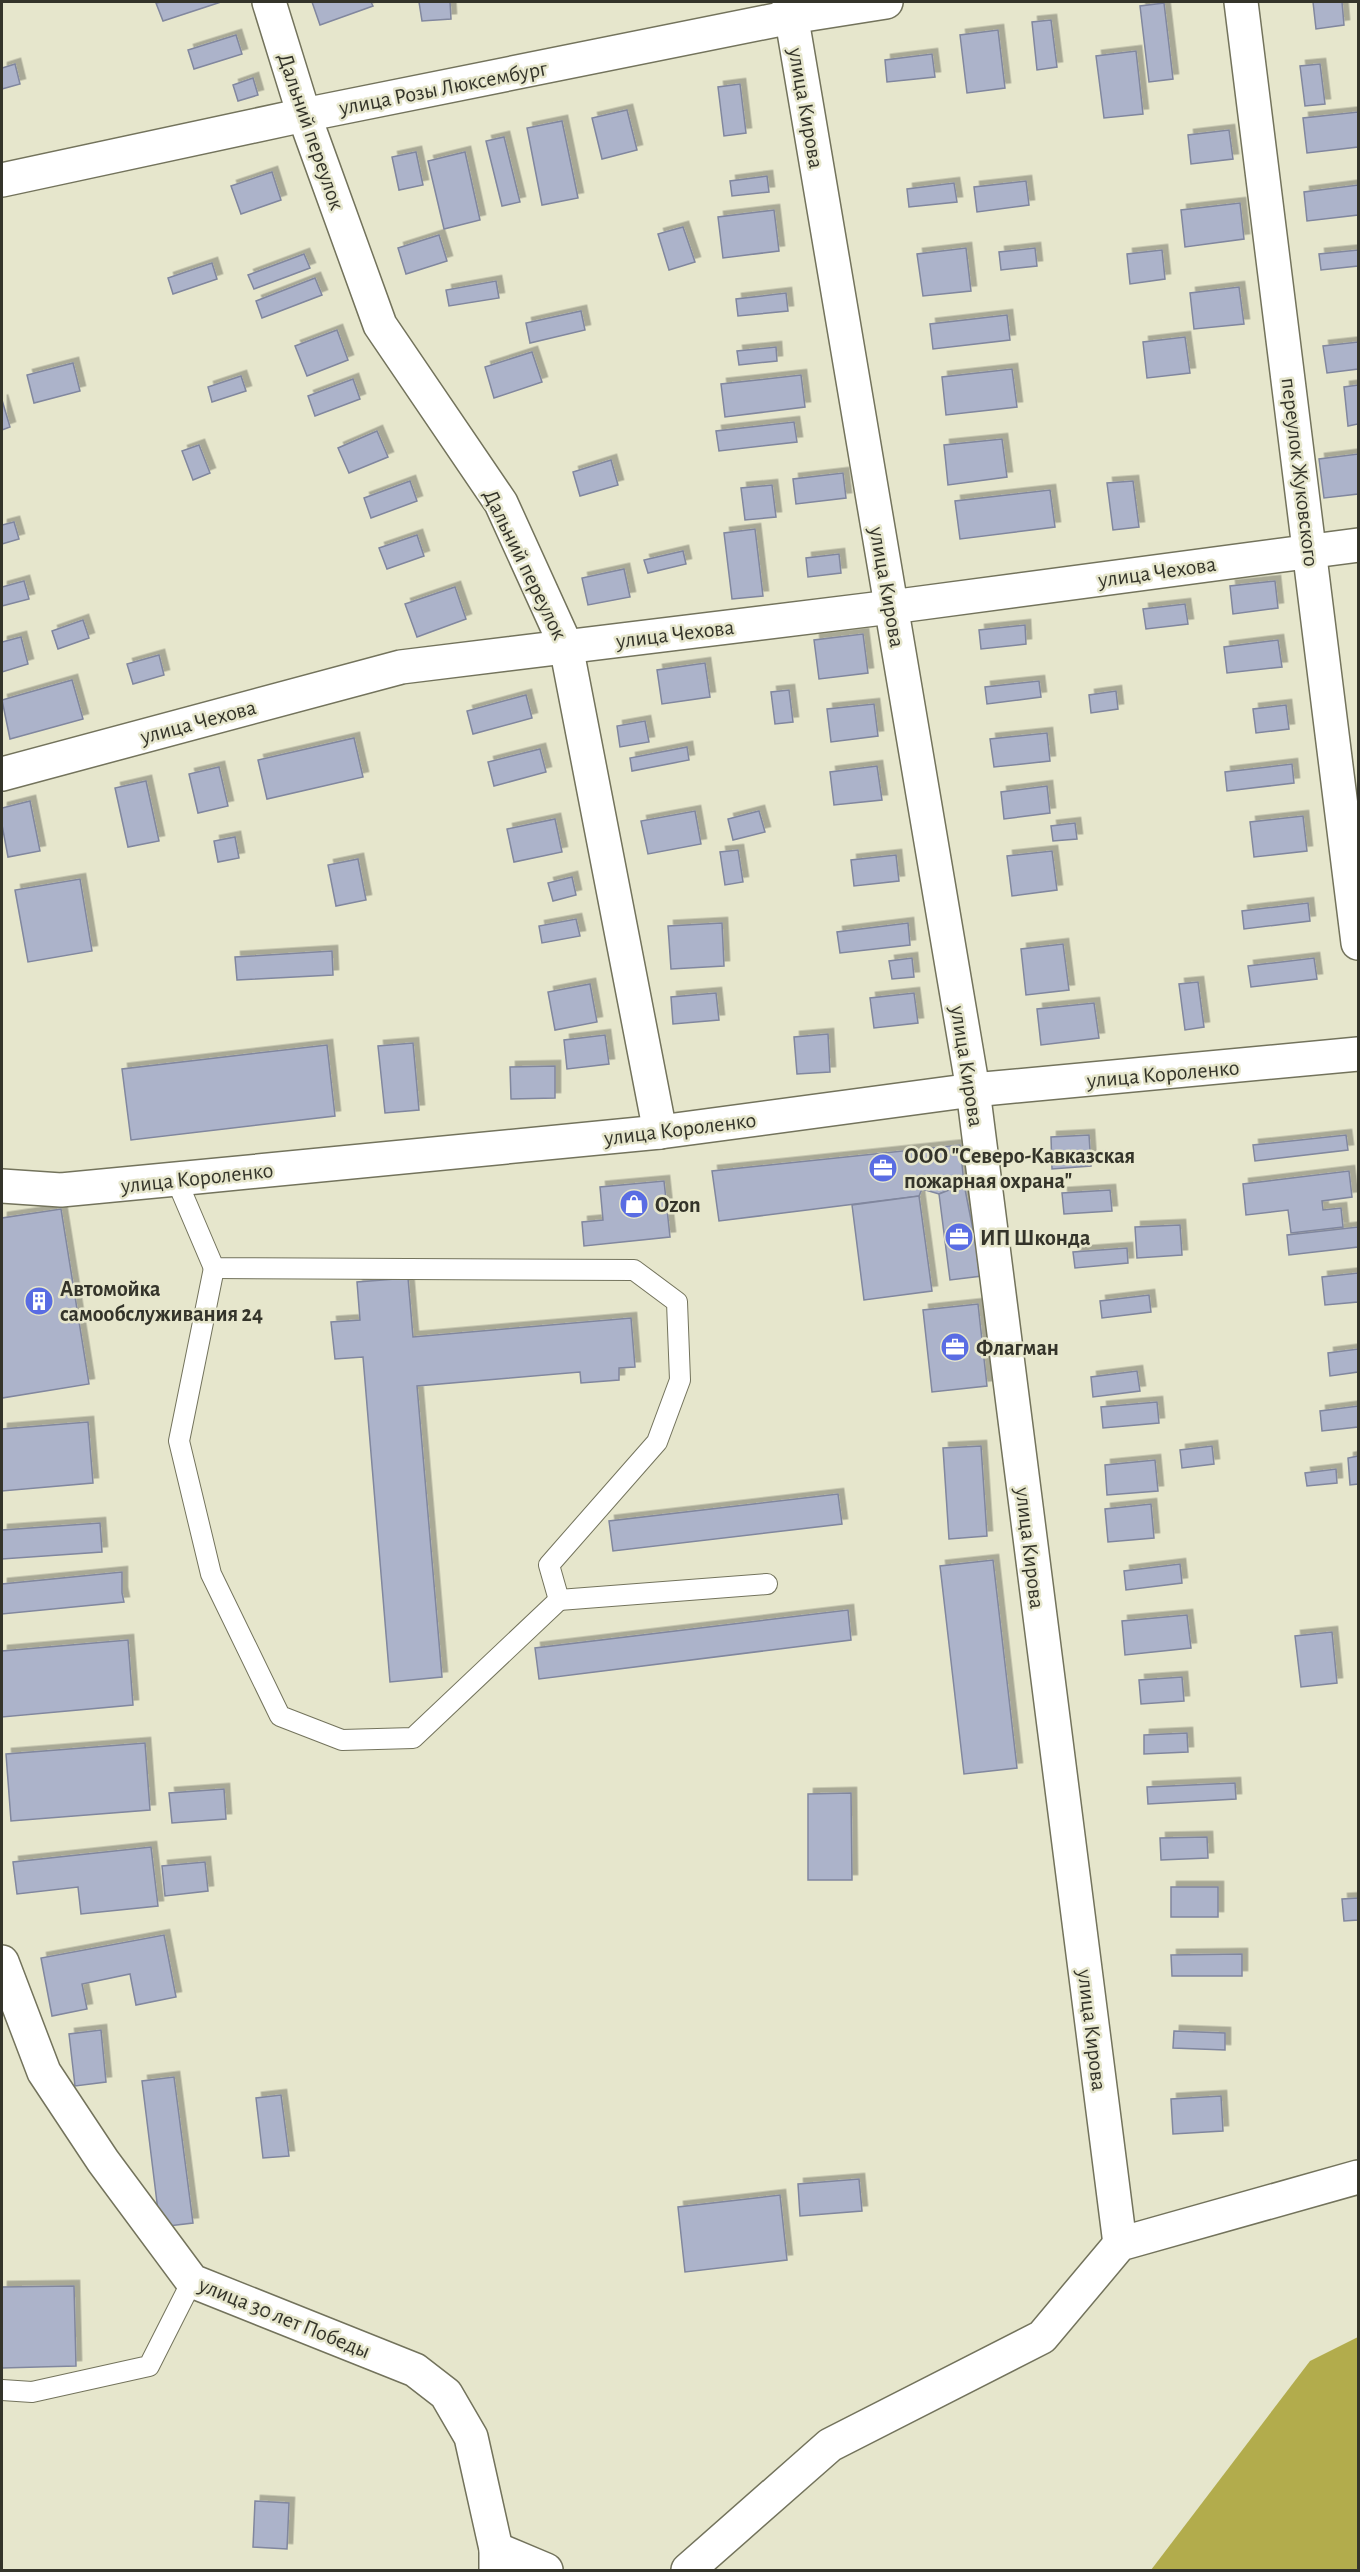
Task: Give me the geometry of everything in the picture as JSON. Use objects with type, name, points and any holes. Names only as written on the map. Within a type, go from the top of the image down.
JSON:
[{"type":"street","name":"Дальний переулок","points":[[269,2],[304,115],[380,325],[501,503],[566,646],[660,1132]]},
{"type":"street","name":"улица Розы Люксембург","points":[[2,180],[790,9],[885,2]]},
{"type":"street","name":"переулок Жуковского","points":[[1241,2],[1359,944]]},
{"type":"street","name":"улица Кирова","points":[[790,9],[973,1090],[1120,2244]]},
{"type":"street","name":"улица Чехова","points":[[2,774],[401,666],[891,607],[1359,545]]},
{"type":"street","name":"улица Короленко","points":[[2,1186],[61,1190],[660,1132],[973,1090],[1359,1054]]},
{"type":"street","name":"улица 30 лет Победы","points":[[2,1962],[44,2072],[103,2161],[192,2281],[416,2370],[446,2394],[471,2437],[496,2560]]},
{"type":"street","points":[[688,2571],[830,2445],[1042,2337],[1120,2244],[1359,2177]]},
{"type":"street","points":[[496,2560],[546,2571]]},
{"type":"lane","points":[[176,1179],[214,1268],[179,1441],[211,1574],[279,1716],[342,1740],[413,1738],[559,1600],[767,1584]]},
{"type":"lane","points":[[214,1268],[634,1270],[677,1302],[680,1380],[657,1442],[549,1565],[559,1600]]},
{"type":"lane","points":[[2,2390],[32,2392],[149,2366],[192,2281]]},
{"type":"shaded area","points":[[1358,2337],[1358,2570],[1151,2570],[1310,2361]]},
{"type":"building","points":[[221,2],[163,21],[156,3]]},
{"type":"building","points":[[312,2],[371,2],[373,6],[320,25]]},
{"type":"building","points":[[419,2],[450,2],[451,19],[422,21]]},
{"type":"building","points":[[1313,2],[1342,2],[1344,25],[1316,29]]},
{"type":"building","points":[[1164,3],[1173,79],[1149,82],[1140,6]]},
{"type":"building","points":[[1051,20],[1057,67],[1037,70],[1032,22]]},
{"type":"building","points":[[998,30],[1005,88],[967,93],[960,35]]},
{"type":"building","points":[[236,35],[242,54],[194,69],[188,50]]},
{"type":"building","points":[[1136,51],[1143,114],[1104,118],[1096,56]]},
{"type":"building","points":[[932,54],[935,77],[887,82],[885,60]]},
{"type":"building","points":[[15,64],[20,84],[2,89],[2,68]]},
{"type":"building","points":[[1320,64],[1325,104],[1305,106],[1300,66]]},
{"type":"building","points":[[253,78],[258,95],[238,101],[233,85]]},
{"type":"building","points":[[740,84],[746,133],[724,136],[718,87]]},
{"type":"building","points":[[627,110],[637,150],[602,159],[592,118]]},
{"type":"building","points":[[1358,112],[1358,147],[1307,153],[1303,118]]},
{"type":"building","points":[[562,121],[578,198],[542,205],[527,128]]},
{"type":"building","points":[[1229,130],[1233,159],[1191,164],[1188,135]]},
{"type":"building","points":[[504,137],[520,202],[502,206],[486,141]]},
{"type":"building","points":[[416,152],[423,185],[399,190],[392,157]]},
{"type":"building","points":[[465,152],[480,220],[444,229],[428,161]]},
{"type":"building","points":[[272,172],[281,200],[241,214],[231,186]]},
{"type":"building","points":[[767,176],[769,192],[732,196],[730,181]]},
{"type":"building","points":[[1026,181],[1029,205],[977,212],[974,187]]},
{"type":"building","points":[[954,183],[957,202],[909,207],[907,189]]},
{"type":"building","points":[[1358,185],[1358,215],[1307,221],[1304,192]]},
{"type":"building","points":[[1240,203],[1244,239],[1185,247],[1181,210]]},
{"type":"building","points":[[774,210],[779,251],[723,258],[718,217]]},
{"type":"building","points":[[683,227],[695,262],[669,270],[658,234]]},
{"type":"building","points":[[439,235],[447,261],[406,274],[398,248]]},
{"type":"building","points":[[966,248],[971,291],[923,296],[917,254]]},
{"type":"building","points":[[1035,248],[1037,266],[1001,270],[999,252]]},
{"type":"building","points":[[1162,250],[1165,279],[1130,284],[1127,254]]},
{"type":"building","points":[[1358,250],[1358,266],[1321,270],[1319,254]]},
{"type":"building","points":[[304,254],[310,268],[254,289],[248,275]]},
{"type":"building","points":[[212,263],[217,279],[173,294],[168,278]]},
{"type":"building","points":[[315,278],[322,295],[262,318],[256,301]]},
{"type":"building","points":[[496,281],[499,298],[449,306],[446,290]]},
{"type":"building","points":[[1239,287],[1244,324],[1194,329],[1190,293]]},
{"type":"building","points":[[786,293],[788,311],[738,316],[736,299]]},
{"type":"building","points":[[581,311],[585,330],[530,343],[526,323]]},
{"type":"building","points":[[1007,315],[1010,340],[933,349],[930,324]]},
{"type":"building","points":[[337,330],[348,360],[307,376],[295,346]]},
{"type":"building","points":[[1185,337],[1190,373],[1147,378],[1143,342]]},
{"type":"building","points":[[1358,342],[1358,369],[1327,373],[1323,346]]},
{"type":"building","points":[[776,347],[777,361],[739,365],[737,351]]},
{"type":"building","points":[[532,352],[542,382],[494,398],[485,367]]},
{"type":"building","points":[[73,363],[80,391],[34,403],[27,375]]},
{"type":"building","points":[[1012,369],[1017,407],[946,415],[942,377]]},
{"type":"building","points":[[801,375],[805,407],[725,417],[721,384]]},
{"type":"building","points":[[241,376],[246,391],[212,402],[208,387]]},
{"type":"building","points":[[353,379],[360,399],[315,416],[308,396]]},
{"type":"building","points":[[1358,385],[1358,424],[1348,426],[1344,387]]},
{"type":"building","points":[[2,400],[10,427],[2,430]]},
{"type":"building","points":[[794,422],[797,442],[719,451],[716,431]]},
{"type":"building","points":[[377,431],[388,457],[349,473],[338,448]]},
{"type":"building","points":[[1002,439],[1007,477],[948,485],[944,445]]},
{"type":"building","points":[[199,445],[210,473],[193,480],[182,451]]},
{"type":"building","points":[[1358,454],[1358,494],[1324,498],[1319,459]]},
{"type":"building","points":[[611,460],[618,485],[580,496],[573,472]]},
{"type":"building","points":[[843,473],[846,498],[796,504],[793,479]]},
{"type":"building","points":[[410,481],[417,501],[371,518],[364,498]]},
{"type":"building","points":[[1133,481],[1139,527],[1113,530],[1107,483]]},
{"type":"building","points":[[772,485],[776,517],[745,520],[741,488]]},
{"type":"building","points":[[1050,490],[1055,527],[960,539],[955,501]]},
{"type":"building","points":[[14,522],[19,539],[2,544],[2,525]]},
{"type":"building","points":[[755,529],[763,596],[732,599],[724,533]]},
{"type":"building","points":[[417,535],[424,556],[387,569],[379,548]]},
{"type":"building","points":[[683,551],[686,564],[648,573],[644,560]]},
{"type":"building","points":[[839,554],[841,573],[808,577],[806,558]]},
{"type":"building","points":[[624,569],[630,597],[588,605],[582,578]]},
{"type":"building","points":[[24,581],[29,599],[2,606],[2,587]]},
{"type":"building","points":[[1275,581],[1278,608],[1233,614],[1230,586]]},
{"type":"building","points":[[455,587],[466,619],[417,637],[405,604]]},
{"type":"building","points":[[1185,604],[1188,624],[1146,629],[1143,609]]},
{"type":"building","points":[[83,620],[89,638],[58,649],[52,631]]},
{"type":"building","points":[[1025,625],[1026,644],[981,649],[979,630]]},
{"type":"building","points":[[863,634],[868,673],[819,679],[814,640]]},
{"type":"building","points":[[21,637],[28,664],[2,672],[2,642]]},
{"type":"building","points":[[1278,640],[1282,667],[1227,673],[1224,647]]},
{"type":"building","points":[[159,655],[164,675],[133,684],[127,664]]},
{"type":"building","points":[[705,663],[710,697],[662,704],[657,670]]},
{"type":"building","points":[[72,680],[83,719],[10,739],[2,700]]},
{"type":"building","points":[[1039,681],[1041,697],[987,704],[985,687]]},
{"type":"building","points":[[789,690],[793,722],[775,724],[771,692]]},
{"type":"building","points":[[1116,691],[1118,709],[1091,713],[1089,695]]},
{"type":"building","points":[[526,695],[532,718],[473,734],[467,711]]},
{"type":"building","points":[[874,704],[878,736],[831,742],[827,709]]},
{"type":"building","points":[[1286,705],[1289,729],[1256,733],[1253,709]]},
{"type":"building","points":[[645,721],[649,742],[620,747],[617,726]]},
{"type":"building","points":[[1047,733],[1050,761],[994,767],[990,739]]},
{"type":"building","points":[[354,738],[363,777],[267,799],[258,760]]},
{"type":"building","points":[[687,747],[689,760],[632,771],[630,758]]},
{"type":"building","points":[[540,749],[546,772],[494,786],[488,762]]},
{"type":"building","points":[[1292,764],[1294,783],[1227,791],[1225,772]]},
{"type":"building","points":[[877,766],[882,800],[834,805],[830,772]]},
{"type":"building","points":[[219,767],[228,806],[198,813],[189,774]]},
{"type":"building","points":[[146,781],[159,841],[128,847],[115,788]]},
{"type":"building","points":[[1047,786],[1050,813],[1004,819],[1001,792]]},
{"type":"building","points":[[30,801],[40,851],[8,857],[2,825],[2,808]]},
{"type":"building","points":[[695,811],[701,844],[648,854],[641,821]]},
{"type":"building","points":[[759,811],[765,832],[733,840],[728,819]]},
{"type":"building","points":[[1303,816],[1307,851],[1254,857],[1250,822]]},
{"type":"building","points":[[555,819],[562,852],[514,862],[507,829]]},
{"type":"building","points":[[1075,823],[1077,839],[1053,841],[1051,826]]},
{"type":"building","points":[[235,837],[239,858],[218,862],[214,841]]},
{"type":"building","points":[[738,850],[743,882],[725,885],[720,852]]},
{"type":"building","points":[[1052,851],[1057,890],[1012,896],[1007,856]]},
{"type":"building","points":[[896,855],[899,881],[854,886],[851,860]]},
{"type":"building","points":[[358,859],[366,900],[336,906],[328,865]]},
{"type":"building","points":[[572,877],[576,895],[553,901],[548,883]]},
{"type":"building","points":[[80,879],[92,951],[28,962],[15,890]]},
{"type":"building","points":[[1308,903],[1310,921],[1244,929],[1242,911]]},
{"type":"building","points":[[576,919],[580,936],[542,943],[539,926]]},
{"type":"building","points":[[722,923],[724,966],[671,969],[668,926]]},
{"type":"building","points":[[908,923],[910,945],[840,953],[837,932]]},
{"type":"building","points":[[1063,944],[1069,990],[1026,995],[1021,949]]},
{"type":"building","points":[[332,951],[333,975],[237,980],[235,957]]},
{"type":"building","points":[[912,958],[914,977],[892,979],[889,961]]},
{"type":"building","points":[[1314,958],[1317,979],[1251,987],[1248,966]]},
{"type":"building","points":[[1198,982],[1204,1027],[1185,1030],[1179,984]]},
{"type":"building","points":[[590,984],[597,1022],[555,1030],[548,992]]},
{"type":"building","points":[[716,993],[719,1020],[673,1024],[671,997]]},
{"type":"building","points":[[914,993],[918,1023],[874,1028],[870,998]]},
{"type":"building","points":[[1094,1003],[1099,1038],[1041,1045],[1037,1009]]},
{"type":"building","points":[[828,1034],[830,1072],[797,1074],[794,1037]]},
{"type":"building","points":[[605,1035],[609,1064],[567,1069],[564,1040]]},
{"type":"building","points":[[413,1043],[419,1110],[385,1113],[378,1046]]},
{"type":"building","points":[[327,1045],[335,1116],[131,1140],[122,1069]]},
{"type":"building","points":[[555,1066],[555,1098],[511,1099],[510,1067]]},
{"type":"building","points":[[1089,1135],[1091,1166],[1052,1169],[1051,1137]]},
{"type":"building","points":[[1346,1135],[1348,1150],[1255,1161],[1253,1145]]},
{"type":"building","points":[[960,1145],[964,1184],[939,1194],[922,1189],[919,1196],[719,1221],[712,1171]]},
{"type":"building","points":[[1349,1171],[1352,1197],[1322,1201],[1323,1210],[1341,1208],[1343,1227],[1291,1233],[1288,1210],[1246,1215],[1243,1184]]},
{"type":"building","name":"Ozon","points":[[664,1181],[670,1237],[584,1246],[582,1222],[603,1220],[600,1187]]},
{"type":"building","points":[[964,1184],[982,1276],[950,1280],[939,1194]]},
{"type":"building","points":[[1110,1190],[1112,1211],[1064,1214],[1062,1193]]},
{"type":"building","points":[[919,1196],[932,1291],[864,1300],[852,1205]]},
{"type":"building","name":"Автомойка самообслуживания 24","points":[[61,1209],[89,1384],[2,1398],[2,1218]]},
{"type":"building","points":[[1180,1225],[1182,1255],[1137,1258],[1135,1227]]},
{"type":"building","points":[[1358,1227],[1358,1247],[1289,1255],[1287,1235]]},
{"type":"building","points":[[1127,1248],[1128,1263],[1075,1268],[1073,1252]]},
{"type":"building","points":[[1358,1273],[1358,1302],[1325,1305],[1322,1277]]},
{"type":"building","points":[[408,1278],[413,1337],[631,1318],[635,1367],[619,1368],[619,1380],[581,1383],[580,1372],[417,1386],[442,1677],[390,1682],[363,1357],[335,1359],[331,1322],[360,1320],[357,1282]]},
{"type":"building","points":[[1149,1295],[1151,1312],[1102,1318],[1100,1301]]},
{"type":"building","points":[[978,1304],[987,1386],[932,1392],[923,1310]]},
{"type":"building","points":[[1358,1349],[1358,1372],[1330,1376],[1328,1353]]},
{"type":"building","points":[[1137,1371],[1140,1391],[1093,1397],[1091,1377]]},
{"type":"building","points":[[1157,1402],[1159,1423],[1103,1428],[1101,1407]]},
{"type":"building","points":[[1358,1406],[1358,1427],[1322,1431],[1320,1411]]},
{"type":"building","points":[[88,1422],[93,1483],[2,1491],[2,1429]]},
{"type":"building","points":[[981,1446],[987,1536],[949,1539],[943,1448]]},
{"type":"building","points":[[1212,1446],[1214,1464],[1182,1468],[1180,1450]]},
{"type":"building","points":[[1358,1456],[1358,1484],[1350,1485],[1348,1458]]},
{"type":"building","points":[[1155,1460],[1158,1491],[1107,1495],[1105,1465]]},
{"type":"building","points":[[1336,1469],[1337,1483],[1307,1486],[1305,1473]]},
{"type":"building","points":[[838,1494],[842,1524],[613,1551],[609,1521]]},
{"type":"building","points":[[1151,1504],[1154,1538],[1108,1542],[1105,1509]]},
{"type":"building","points":[[100,1523],[102,1552],[2,1559],[2,1530]]},
{"type":"building","points":[[993,1560],[1017,1768],[964,1774],[940,1566]]},
{"type":"building","points":[[1180,1564],[1182,1583],[1126,1590],[1124,1571]]},
{"type":"building","points":[[122,1572],[124,1602],[2,1614],[2,1584]]},
{"type":"building","points":[[848,1610],[851,1640],[539,1679],[535,1648]]},
{"type":"building","points":[[1187,1615],[1191,1648],[1125,1655],[1122,1621]]},
{"type":"building","points":[[1332,1632],[1337,1683],[1301,1687],[1295,1636]]},
{"type":"building","points":[[128,1640],[133,1705],[2,1717],[2,1651]]},
{"type":"building","points":[[1182,1677],[1184,1701],[1141,1704],[1139,1680]]},
{"type":"building","points":[[1187,1733],[1188,1752],[1144,1754],[1144,1735]]},
{"type":"building","points":[[145,1743],[150,1810],[11,1821],[6,1754]]},
{"type":"building","points":[[1235,1783],[1236,1799],[1148,1804],[1147,1787]]},
{"type":"building","points":[[224,1789],[226,1819],[172,1823],[169,1793]]},
{"type":"building","points":[[851,1793],[852,1880],[808,1880],[808,1794]]},
{"type":"building","points":[[1207,1837],[1208,1858],[1161,1860],[1160,1838]]},
{"type":"building","points":[[151,1847],[158,1906],[81,1914],[78,1887],[17,1894],[13,1862]]},
{"type":"building","points":[[205,1862],[208,1891],[165,1896],[162,1866]]},
{"type":"building","points":[[1171,1887],[1218,1887],[1218,1917],[1171,1917]]},
{"type":"building","points":[[1358,1898],[1358,1920],[1344,1921],[1342,1899]]},
{"type":"building","points":[[164,1935],[176,1997],[136,2005],[130,1974],[82,1984],[87,2009],[52,2016],[41,1958]]},
{"type":"building","points":[[1242,1954],[1242,1976],[1172,1976],[1171,1955]]},
{"type":"building","points":[[101,2030],[106,2082],[75,2086],[69,2034]]},
{"type":"building","points":[[1174,2031],[1225,2033],[1225,2050],[1173,2048]]},
{"type":"building","points":[[174,2077],[193,2223],[160,2227],[142,2081]]},
{"type":"building","points":[[281,2095],[289,2156],[263,2158],[256,2098]]},
{"type":"building","points":[[1221,2096],[1223,2131],[1173,2134],[1171,2099]]},
{"type":"building","points":[[859,2179],[862,2211],[800,2216],[798,2184]]},
{"type":"building","points":[[780,2195],[787,2260],[685,2272],[678,2207]]},
{"type":"building","points":[[74,2286],[76,2366],[2,2368],[2,2287]]},
{"type":"building","points":[[255,2501],[289,2503],[287,2549],[253,2547]]},
{"type":"place","name":"ООО \"Северо-Кавказская пожарная охрана\"","points":[[883,1168]]},
{"type":"place","name":"Ozon","points":[[634,1204]]},
{"type":"place","name":"ИП Шконда","points":[[959,1237]]},
{"type":"place","name":"Автомойка самообслуживания 24","points":[[39,1301]]},
{"type":"place","name":"Флагман","points":[[955,1347]]}]
